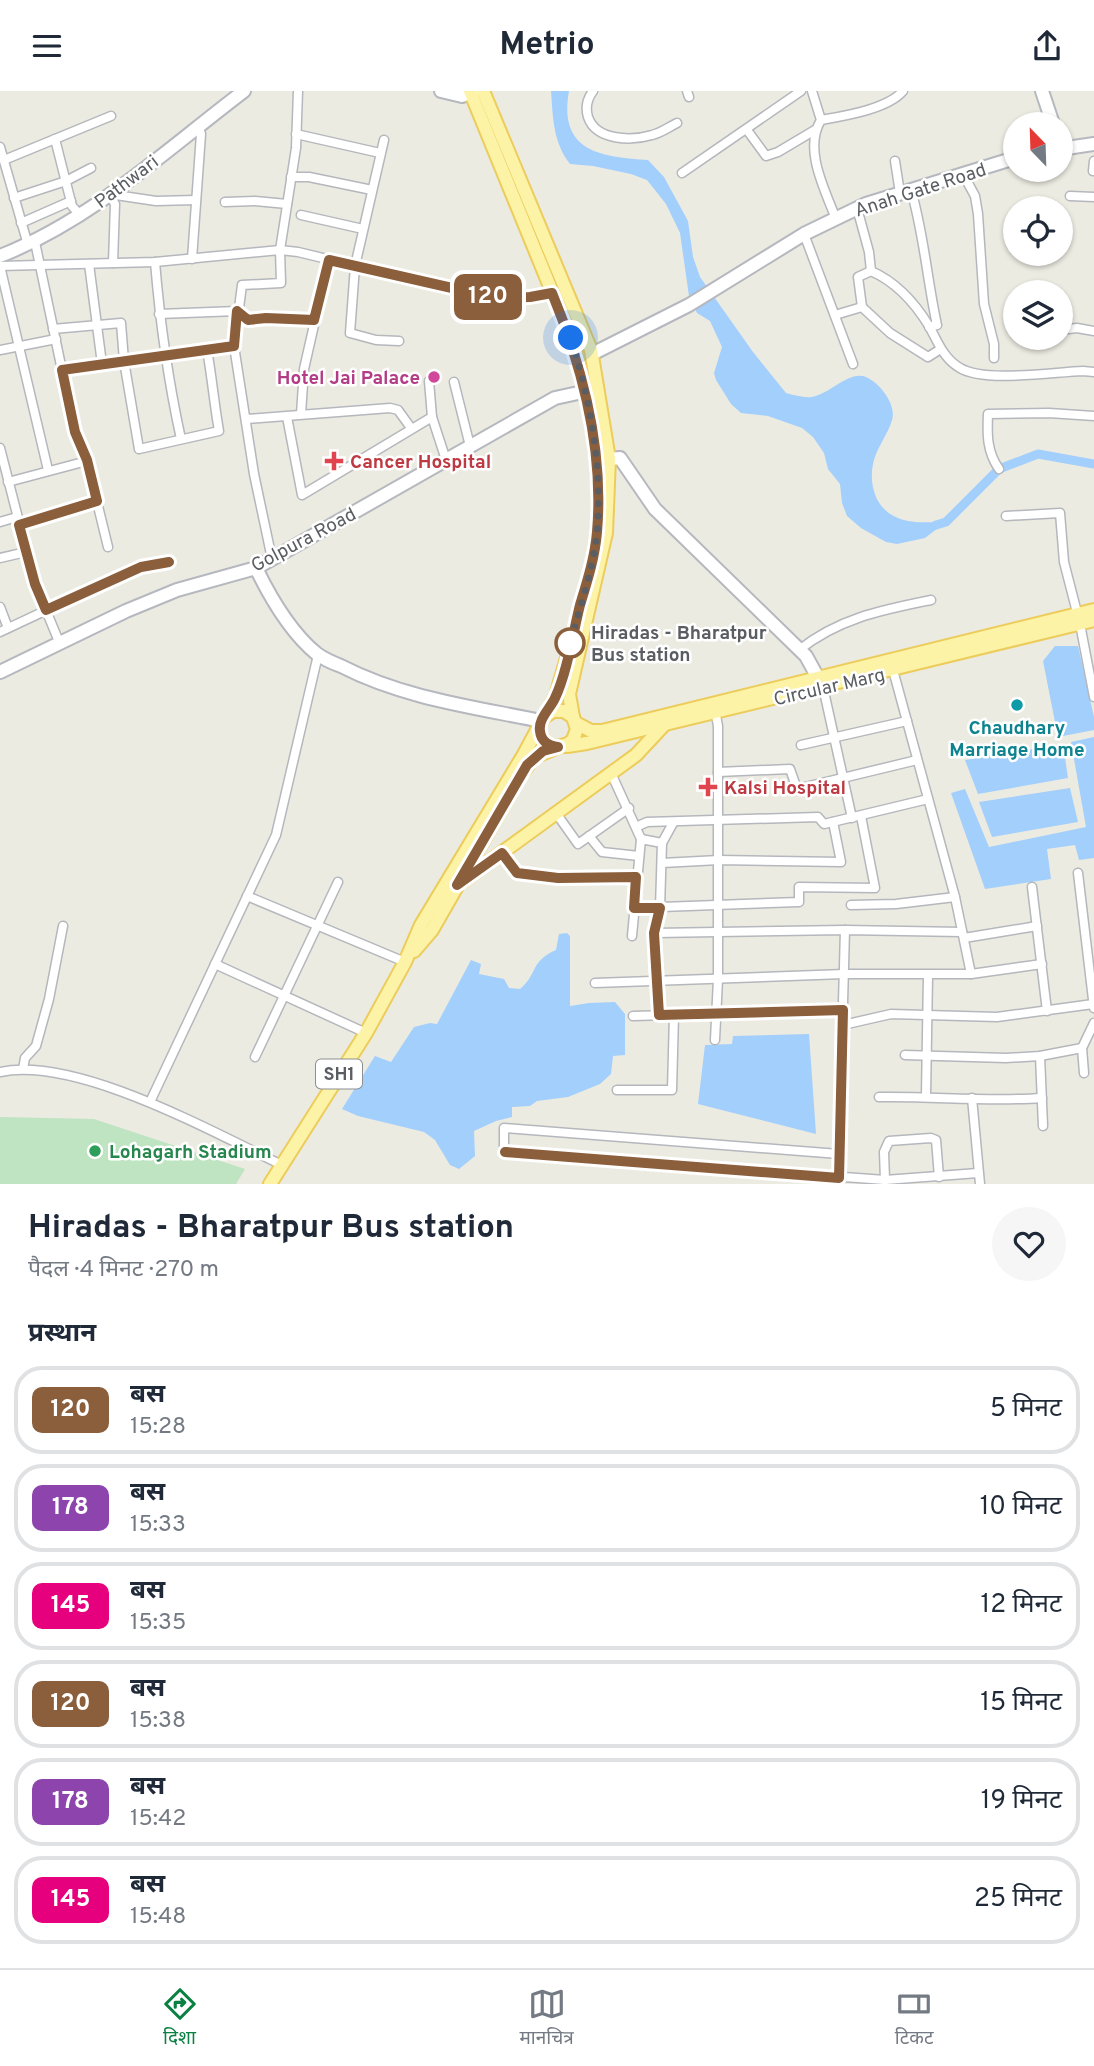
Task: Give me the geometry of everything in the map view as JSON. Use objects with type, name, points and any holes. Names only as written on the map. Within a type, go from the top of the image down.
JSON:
[{"type":"main road","points":[[475,91],[591,352],[594,371],[590,390]]},
{"type":"main road","points":[[475,91],[576,355],[580,374],[590,390],[603,460],[607,533],[569,694],[577,729],[573,740],[560,747],[546,744],[540,734],[541,722],[556,696],[592,561],[597,535],[603,460]]},
{"type":"main road","points":[[576,355],[576,349],[586,344],[591,352]]},
{"type":"main road","points":[[580,374],[588,379],[594,371]]},
{"type":"main road","name":"Circular Marg","points":[[820,683],[893,670],[1079,619],[1094,610]]},
{"type":"main road","name":"Circular Marg","points":[[574,720],[591,731],[602,731],[714,708],[1079,619],[1094,620]]},
{"type":"main road","name":"Circular Marg","points":[[560,747],[664,725],[714,708]]},
{"type":"main road","points":[[541,722],[558,710],[574,720]]},
{"type":"main road","name":"SH1","points":[[270,1184],[366,1033],[405,962],[421,925],[541,722]]},
{"type":"main road","points":[[457,885],[636,755],[664,725]]},
{"type":"main road","name":"SH1","points":[[405,962],[432,930],[527,765],[543,751],[560,747]]},
{"type":"street","name":"Pathwari","points":[[0,256],[31,243],[80,215],[244,91]]},
{"type":"street","points":[[272,559],[254,474],[234,346],[242,285],[281,283],[280,250],[296,134],[298,91]]},
{"type":"street","points":[[440,91],[462,96],[475,91]]},
{"type":"street","points":[[593,91],[588,98],[589,120],[596,129],[611,137],[654,135],[677,123]]},
{"type":"street","points":[[682,173],[801,91]]},
{"type":"street","points":[[812,91],[821,120]]},
{"type":"street","points":[[747,130],[766,156],[815,130],[821,120],[856,113],[888,102],[903,91]]},
{"type":"street","points":[[1042,91],[1049,112]]},
{"type":"street","points":[[4,160],[111,116]]},
{"type":"street","points":[[191,259],[201,134],[198,126]]},
{"type":"street","points":[[815,130],[816,165],[836,219]]},
{"type":"street","points":[[296,134],[380,153]]},
{"type":"street","points":[[55,139],[71,201],[80,215]]},
{"type":"street","points":[[384,139],[355,266],[350,333],[399,341]]},
{"type":"street","points":[[1073,146],[1094,144]]},
{"type":"street","points":[[0,147],[21,223],[40,265],[75,432],[87,460],[108,547]]},
{"type":"street","points":[[895,161],[921,227],[927,279],[937,325],[929,327]]},
{"type":"street","points":[[1093,171],[1094,161]]},
{"type":"street","name":"Anah Gate Road","points":[[591,352],[689,306],[804,234],[857,208],[1003,162]]},
{"type":"street","points":[[14,198],[66,181],[91,167]]},
{"type":"street","points":[[963,174],[975,196],[984,304],[994,344],[994,358]]},
{"type":"street","points":[[291,177],[309,177],[372,190]]},
{"type":"street","points":[[109,194],[156,201],[196,200]]},
{"type":"street","points":[[109,194],[115,204],[113,263]]},
{"type":"street","points":[[1073,196],[1094,197]]},
{"type":"street","points":[[21,223],[71,201]]},
{"type":"street","points":[[225,202],[287,204]]},
{"type":"street","points":[[857,208],[869,252],[871,271]]},
{"type":"street","points":[[301,215],[363,229]]},
{"type":"street","points":[[804,234],[853,364]]},
{"type":"street","points":[[48,470],[0,266],[155,262],[280,250],[496,298],[530,297],[565,290]]},
{"type":"street","points":[[302,414],[304,369],[329,260]]},
{"type":"street","points":[[155,262],[165,355],[181,439]]},
{"type":"street","points":[[89,264],[102,364]]},
{"type":"street","points":[[871,271],[883,277],[913,304],[929,327],[939,350],[961,368],[976,373],[1002,375],[1094,372]]},
{"type":"street","points":[[871,271],[858,277],[862,307],[890,334],[928,357],[939,350]]},
{"type":"street","points":[[835,315],[862,307]]},
{"type":"street","points":[[159,314],[237,311],[248,320],[314,320]]},
{"type":"street","points":[[53,329],[121,323],[124,361],[139,449],[219,431],[207,350]]},
{"type":"street","points":[[1073,328],[1094,331]]},
{"type":"street","points":[[0,350],[55,339]]},
{"type":"street","points":[[62,370],[234,346]]},
{"type":"street","points":[[429,381],[432,417],[446,460]]},
{"type":"street","points":[[454,382],[470,446]]},
{"type":"street","name":"Golpura Road","points":[[0,672],[126,611],[177,590],[256,568],[555,398],[590,390]]},
{"type":"street","points":[[247,419],[390,408],[398,410],[411,428]]},
{"type":"street","points":[[999,469],[992,459],[987,438],[988,414],[1049,412],[1094,416]]},
{"type":"street","points":[[287,417],[302,495],[432,417]]},
{"type":"street","points":[[0,448],[35,584],[60,644]]},
{"type":"street","points":[[603,460],[621,458],[655,509],[806,656],[820,683],[875,888],[799,887],[800,902],[634,908]]},
{"type":"street","points":[[0,491],[48,470],[87,460]]},
{"type":"street","points":[[0,522],[18,521],[97,501]]},
{"type":"street","points":[[1006,516],[1060,513],[1064,562],[1092,676],[1094,697]]},
{"type":"street","points":[[0,558],[26,552]]},
{"type":"street","points":[[0,607],[4,630],[141,567],[169,562]]},
{"type":"street","points":[[256,568],[290,625],[318,655],[369,681],[426,697],[541,722]]},
{"type":"street","points":[[799,649],[820,633],[859,617],[931,600]]},
{"type":"street","points":[[150,1102],[276,835],[318,655]]},
{"type":"street","points":[[893,670],[955,897],[971,974]]},
{"type":"street","points":[[714,708],[718,726],[719,860],[719,979],[715,1040]]},
{"type":"street","points":[[801,745],[907,721]]},
{"type":"street","points":[[718,772],[790,769],[797,789],[917,760]]},
{"type":"street","points":[[611,773],[641,839],[632,936]]},
{"type":"street","points":[[636,827],[648,822],[818,817],[824,824],[928,799]]},
{"type":"street","points":[[556,813],[578,844],[629,808]]},
{"type":"street","points":[[662,863],[719,860],[841,862],[833,822]]},
{"type":"street","points":[[659,1015],[654,933],[660,908],[662,843],[673,823]]},
{"type":"street","points":[[589,836],[602,852],[639,856]]},
{"type":"street","points":[[641,839],[662,843]]},
{"type":"street","points":[[502,853],[517,873],[558,878],[636,877]]},
{"type":"street","points":[[843,1025],[891,1014],[998,1017],[1094,1006],[1077,873]]},
{"type":"street","points":[[255,1057],[338,882]]},
{"type":"street","points":[[1032,887],[1047,1011]]},
{"type":"street","points":[[247,896],[405,962]]},
{"type":"street","points":[[851,905],[896,904],[955,897]]},
{"type":"street","points":[[23,1069],[25,1058],[36,1046],[49,999],[63,926]]},
{"type":"street","points":[[654,933],[845,930],[963,935],[1037,926]]},
{"type":"street","points":[[839,1181],[845,930]]},
{"type":"street","points":[[215,964],[366,1033]]},
{"type":"street","points":[[595,982],[844,974],[971,974],[1042,964]]},
{"type":"street","points":[[926,1096],[928,975]]},
{"type":"street","points":[[633,1016],[843,1010]]},
{"type":"street","points":[[617,1090],[673,1090],[674,1015]]},
{"type":"street","points":[[1084,1073],[1082,1048],[1094,1023]]},
{"type":"street","points":[[905,1055],[1006,1058],[1040,1056],[1082,1048]]},
{"type":"street","points":[[1040,1056],[1043,1126]]},
{"type":"street","points":[[0,1072],[23,1069],[69,1076],[150,1102],[282,1165]]},
{"type":"street","points":[[879,1097],[1012,1100],[1042,1098]]},
{"type":"street","points":[[972,1098],[980,1184]]},
{"type":"street","points":[[839,1154],[504,1128],[505,1152],[839,1181],[978,1173]]},
{"type":"street","points":[[884,1180],[884,1152],[889,1142],[932,1138],[936,1140],[939,1177]]},
{"type":"green space","name":"Lohagarh Stadium","points":[[0,1117],[94,1119],[245,1169],[236,1184],[0,1184]]},
{"type":"water","points":[[551,91],[569,91],[567,111],[570,127],[577,139],[587,147],[614,157],[648,160],[664,177],[688,221],[693,257],[700,277],[786,393],[812,397],[826,392],[846,379],[860,376],[866,377],[882,389],[890,401],[893,414],[872,468],[878,501],[890,514],[904,520],[946,522],[925,538],[897,544],[886,542],[861,528],[847,516],[842,503],[840,484],[828,469],[824,453],[813,437],[802,428],[768,416],[741,413],[731,404],[714,373],[722,347],[710,321],[697,313],[689,296],[680,233],[666,204],[647,180],[593,166],[570,164],[557,138]]},
{"type":"water","points":[[1055,646],[1078,646],[1094,717],[1094,730],[1058,737],[1043,661]]},
{"type":"water","points":[[1094,737],[1094,858],[1079,860],[1075,845],[1047,849],[1051,879],[985,889],[951,793],[965,789],[989,847],[1086,827],[1071,742]]},
{"type":"water","points":[[1063,744],[1068,778],[978,794],[965,760]]},
{"type":"water","points":[[1070,788],[1078,822],[992,837],[979,802]]},
{"type":"water","points":[[567,933],[570,936],[570,1006],[615,1002],[625,1014],[625,1055],[613,1056],[611,1074],[600,1084],[568,1097],[537,1101],[530,1106],[512,1107],[512,1117],[474,1131],[475,1156],[459,1169],[450,1165],[435,1140],[424,1132],[358,1116],[342,1109],[375,1056],[391,1062],[414,1027],[437,1024],[471,960],[481,964],[479,974],[504,979],[509,988],[520,989],[538,963],[556,950],[559,934]]},
{"type":"water","points":[[809,1034],[816,1134],[698,1104],[705,1045],[732,1044],[733,1036]]},
{"type":"waterway","points":[[936,525],[946,522],[999,469],[1038,454],[1094,464]]},
{"type":"bus line","name":"120","points":[[169,562],[141,567],[46,610],[35,584],[19,525],[97,501],[87,460],[75,432],[62,370],[234,346],[237,311],[248,320],[314,320],[329,260],[481,296],[511,299],[552,293],[571,338],[584,391],[597,461],[597,535],[556,696],[539,728],[546,744],[558,747],[543,751],[527,765],[457,885],[502,853],[517,873],[558,878],[636,877],[634,908],[660,908],[654,933],[659,1015],[843,1010],[839,1178],[505,1152]]},
{"type":"place","name":"Hotel Jai Palace","points":[[434,377]]},
{"type":"place","name":"Cancer Hospital","points":[[334,461]]},
{"type":"place","name":"Hiradas - Bharatpur Bus station","points":[[570,643]]},
{"type":"place","name":"Chaudhary Marriage Home","points":[[1017,705]]},
{"type":"place","name":"Kalsi Hospital","points":[[708,787]]},
{"type":"place","name":"Lohagarh Stadium","points":[[95,1151]]},
{"type":"route","points":[[570,643],[569,647],[589,574],[597,535],[599,491],[597,461],[571,338]]}]
